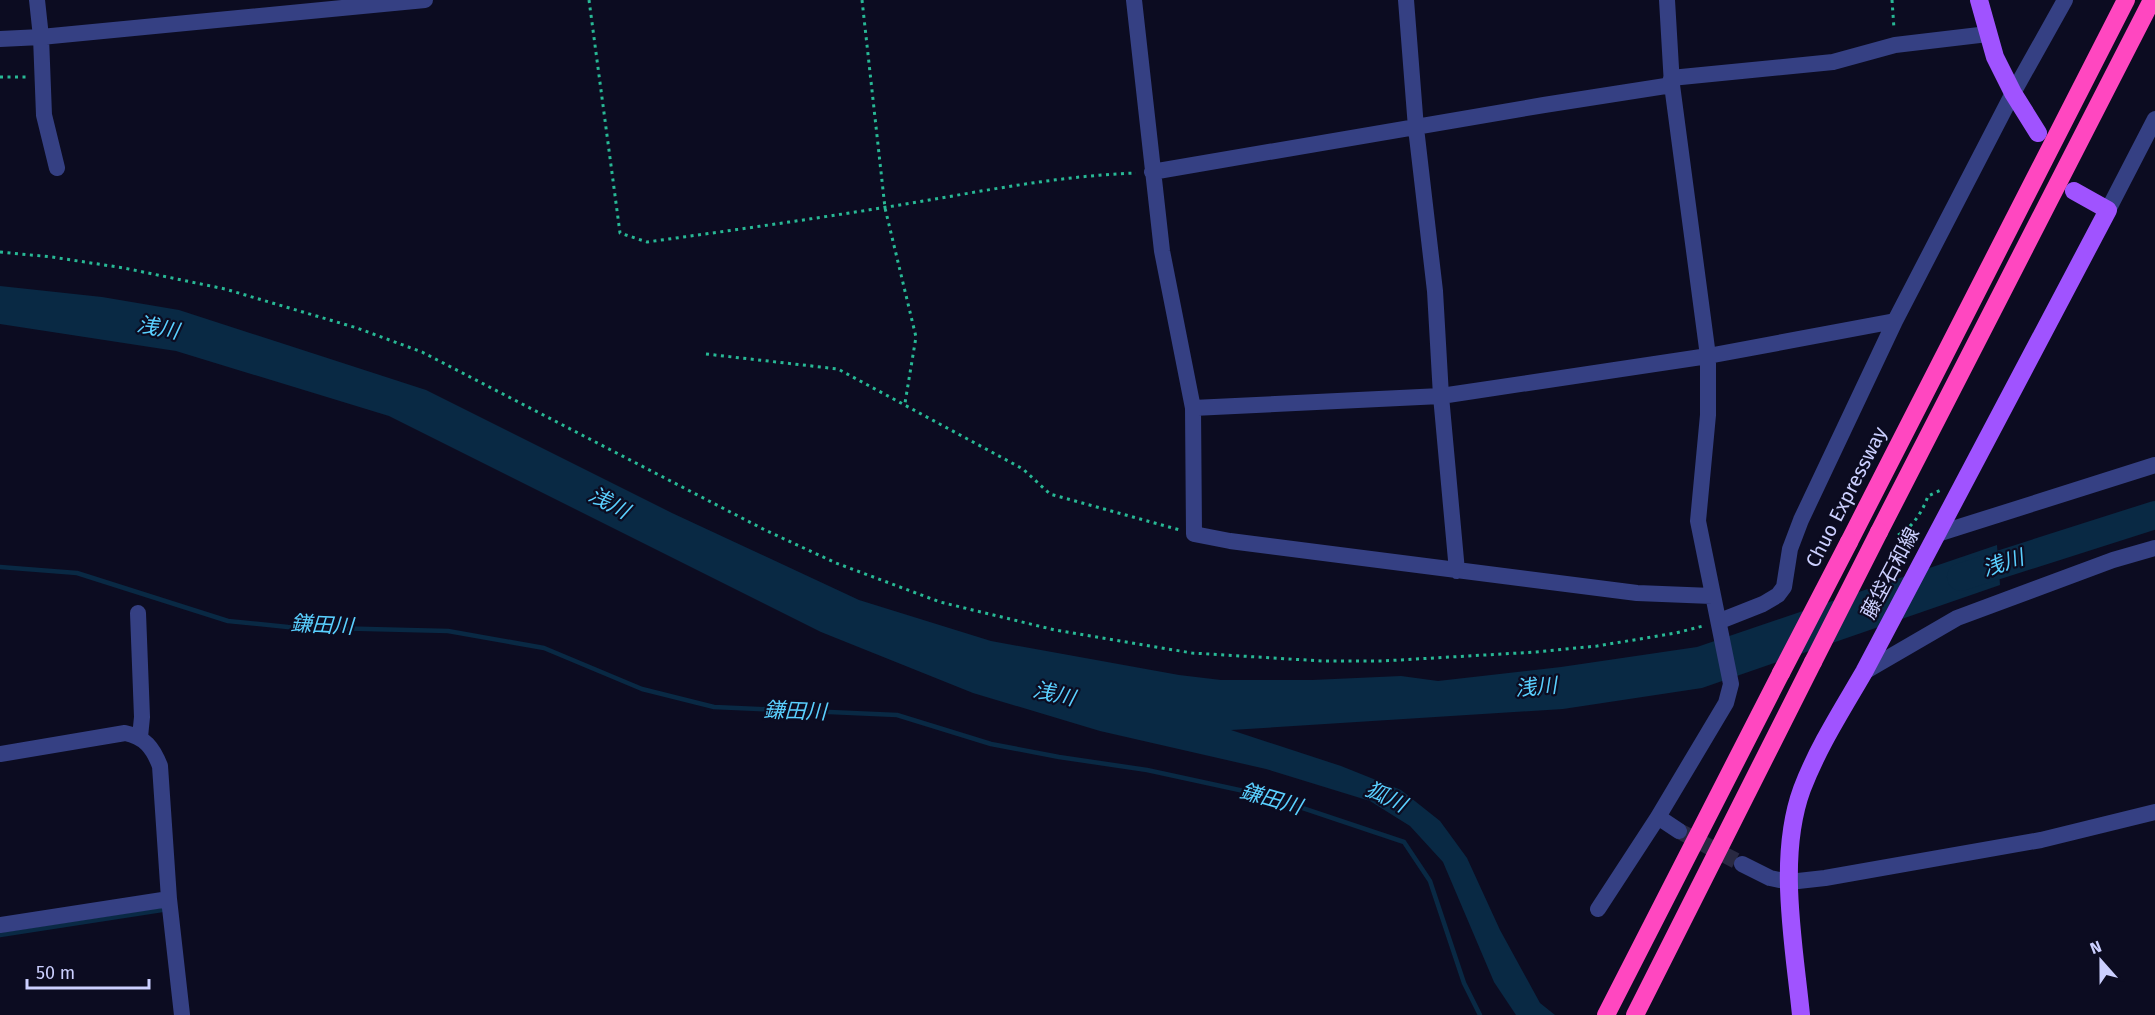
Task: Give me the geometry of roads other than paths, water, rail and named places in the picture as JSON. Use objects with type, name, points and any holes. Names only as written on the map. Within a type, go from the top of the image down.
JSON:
[{"type":"highway","name":"Chuo Expressway","points":[[1609,1011],[2126,0]]},
{"type":"highway","points":[[1635,1015],[1879,532],[2152,0]]},
{"type":"main road","points":[[1979,0],[1995,57],[2013,93],[2038,133]]},
{"type":"main road","points":[[2074,191],[2108,210]]},
{"type":"main road","name":"藤垈石和線","points":[[1801,1015],[1788,882],[1792,835],[1802,791],[1829,732],[1864,672],[2108,210]]},
{"type":"street","points":[[38,0],[44,115],[57,168]]},
{"type":"street","points":[[0,39],[424,0]]},
{"type":"street","points":[[1134,0],[1162,251],[1193,408],[1194,534],[1230,541],[1637,593],[1712,596]]},
{"type":"street","points":[[1406,0],[1416,128],[1435,291],[1441,396],[1458,571]]},
{"type":"street","points":[[1598,909],[1658,817],[1726,703],[1731,684],[1698,521],[1708,415],[1708,356],[1672,82],[1667,0]]},
{"type":"street","points":[[1720,626],[1778,595],[1784,587],[1790,549],[1801,520],[1895,321],[2013,93],[2065,0]]},
{"type":"street","points":[[1152,172],[1672,82],[1833,62],[1895,45],[1988,34]]},
{"type":"street","points":[[2108,210],[2155,119]]},
{"type":"street","points":[[1193,408],[1441,396],[1708,356],[1895,321]]},
{"type":"street","points":[[1937,534],[2155,465]]},
{"type":"street","points":[[1864,672],[1957,618],[2113,560],[2155,548]]},
{"type":"street","points":[[138,613],[142,717],[140,737]]},
{"type":"street","points":[[0,754],[125,733],[140,737],[154,752],[160,766],[169,899],[182,1015]]},
{"type":"street","points":[[1742,864],[1770,878],[1788,882],[1825,878],[2041,840],[2155,812]]},
{"type":"street","points":[[1658,817],[1679,831]]},
{"type":"street","points":[[0,925],[169,899]]},
{"type":"water","name":"狐川","points":[[0,286],[102,297],[179,310],[426,390],[672,513],[859,600],[991,641],[1179,675],[1221,680],[1312,680],[1401,676],[1438,681],[1561,667],[1697,647],[1997,545],[2000,585],[1702,688],[1563,709],[1231,730],[1341,766],[1401,790],[1440,821],[1467,858],[1500,930],[1540,1003],[1555,1015],[1516,1015],[1494,982],[1443,862],[1410,826],[1370,801],[1266,769],[1100,731],[973,693],[821,632],[389,416],[176,351],[0,324]]},
{"type":"waterway","name":"浅川","points":[[1961,577],[2155,515]]},
{"type":"waterway","name":"鎌田川","points":[[0,567],[77,573],[228,621],[288,627],[448,631],[544,648],[642,689],[714,707],[897,715],[991,744],[1147,770],[1267,796],[1404,842],[1430,881],[1464,983],[1480,1015]]},
{"type":"waterway","points":[[0,935],[162,910]]},
{"type":"tunnel","points":[[1679,831],[1742,864]]}]
